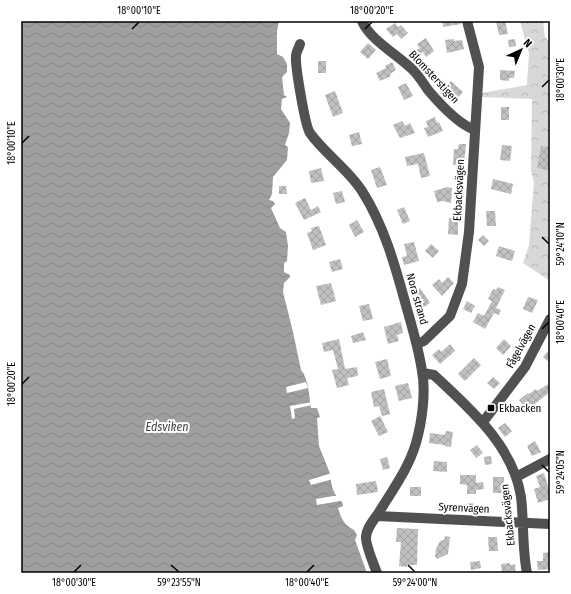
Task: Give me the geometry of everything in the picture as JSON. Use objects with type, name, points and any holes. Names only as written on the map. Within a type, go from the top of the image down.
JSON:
[{"type":"street","name":"Blomsterstigen","points":[[362,21],[364,26],[373,36],[415,71],[428,90],[440,102],[467,127],[475,130]]},
{"type":"street","name":"Ekbacksvägen","points":[[417,344],[424,341],[450,316],[462,284],[469,232],[479,67],[467,21]]},
{"type":"street","name":"Nora strand","points":[[300,44],[296,56],[307,129],[362,191],[378,221],[398,276],[417,344],[423,373],[423,408],[416,445],[408,464],[370,526],[366,539],[377,573]]},
{"type":"street","name":"Fågelvägen","points":[[483,422],[525,368],[550,319]]},
{"type":"street","name":"Ekbacksvägen","points":[[423,373],[434,375],[483,422],[506,456],[516,477],[521,498],[527,573]]},
{"type":"street","points":[[516,477],[550,459]]},
{"type":"street","name":"Syrenvägen","points":[[377,516],[550,524]]},
{"type":"green space","points":[[520,21],[543,21],[545,37],[550,43],[550,281],[523,263],[529,245],[534,182],[531,171],[532,99],[482,97],[482,93],[527,85],[529,54]]},
{"type":"water","name":"Edsviken","points":[[21,21],[279,21],[277,31],[277,54],[283,57],[287,64],[287,72],[282,77],[284,95],[287,97],[282,99],[281,109],[290,123],[289,133],[285,145],[288,147],[287,160],[273,177],[272,194],[269,200],[273,201],[275,204],[271,208],[280,228],[286,232],[288,246],[287,261],[284,263],[284,272],[290,275],[290,277],[284,283],[283,292],[301,370],[306,378],[311,408],[317,408],[320,417],[317,418],[319,446],[331,476],[331,483],[337,497],[342,502],[343,506],[338,508],[340,515],[343,521],[354,530],[357,535],[355,540],[367,573],[21,573]]},
{"type":"pier","points":[[306,382],[308,388],[287,393],[286,387]]},
{"type":"pier","points":[[312,402],[312,405],[294,409],[295,418],[292,419],[290,406]]},
{"type":"pier","points":[[332,473],[333,479],[311,485],[309,480]]},
{"type":"pier","points":[[339,496],[341,499],[340,501],[317,505],[316,499]]},
{"type":"building","points":[[442,21],[461,21],[461,24],[443,27]]},
{"type":"building","points":[[496,21],[505,21],[508,34],[499,35]]},
{"type":"building","points":[[395,23],[398,27],[401,25],[408,33],[401,39],[397,34],[393,37],[386,29]]},
{"type":"building","points":[[426,38],[434,51],[426,57],[423,52],[418,56],[415,51],[420,48],[417,44]]},
{"type":"building","points":[[454,39],[454,41],[462,40],[464,49],[447,53],[445,40]]},
{"type":"building","points":[[515,39],[516,46],[509,47],[508,40]]},
{"type":"building","points":[[368,43],[376,50],[368,59],[360,52]]},
{"type":"building","points":[[318,61],[326,61],[326,73],[318,73]]},
{"type":"building","points":[[392,62],[396,70],[390,74],[391,76],[380,81],[376,73],[386,68],[385,66]]},
{"type":"building","points":[[500,70],[515,71],[514,78],[509,78],[509,81],[500,80]]},
{"type":"building","points":[[451,81],[463,92],[453,103],[447,97],[453,91],[446,85]]},
{"type":"building","points":[[406,83],[413,96],[404,100],[398,87]]},
{"type":"building","points":[[335,91],[343,113],[333,117],[325,95]]},
{"type":"building","points":[[501,107],[509,107],[509,120],[501,120]]},
{"type":"building","points":[[435,117],[437,123],[439,122],[443,131],[428,137],[424,128],[428,127],[426,121]]},
{"type":"building","points":[[402,121],[405,126],[410,123],[415,133],[400,138],[393,125]]},
{"type":"building","points":[[359,132],[362,144],[352,146],[349,135]]},
{"type":"building","points":[[459,144],[466,144],[464,165],[453,165],[454,149],[458,149]]},
{"type":"building","points":[[502,145],[512,146],[510,161],[500,160]]},
{"type":"building","points":[[541,146],[550,147],[550,171],[537,168]]},
{"type":"building","points":[[424,153],[430,176],[421,178],[418,164],[407,166],[405,157]]},
{"type":"building","points":[[380,167],[387,185],[377,188],[371,170]]},
{"type":"building","points":[[321,168],[324,181],[311,183],[309,171]]},
{"type":"building","points":[[493,179],[513,184],[511,194],[491,189]]},
{"type":"building","points":[[279,186],[286,186],[287,194],[279,194]]},
{"type":"building","points":[[447,187],[452,188],[451,203],[443,201],[437,202],[434,191]]},
{"type":"building","points":[[342,191],[345,202],[336,204],[333,193]]},
{"type":"building","points":[[305,198],[311,210],[318,206],[321,212],[304,220],[295,203]]},
{"type":"building","points":[[404,207],[410,221],[403,224],[397,210]]},
{"type":"building","points":[[486,211],[495,211],[496,226],[487,226]]},
{"type":"building","points":[[449,218],[458,219],[458,235],[448,234]]},
{"type":"building","points":[[357,220],[364,232],[355,237],[349,225]]},
{"type":"building","points":[[319,226],[326,245],[313,250],[307,233],[312,231],[311,228]]},
{"type":"building","points":[[483,235],[489,241],[484,246],[478,240]]},
{"type":"building","points":[[414,242],[419,261],[404,265],[402,257],[407,256],[404,244]]},
{"type":"building","points":[[431,244],[439,251],[433,258],[425,251]]},
{"type":"building","points":[[499,246],[515,251],[512,261],[496,256]]},
{"type":"building","points":[[340,259],[343,269],[332,272],[329,262]]},
{"type":"building","points":[[448,277],[454,283],[442,296],[432,285],[439,279],[442,283]]},
{"type":"building","points":[[416,281],[417,290],[420,288],[430,303],[421,309],[410,292],[408,282]]},
{"type":"building","points":[[331,283],[336,301],[321,305],[316,286]]},
{"type":"building","points":[[498,287],[505,290],[496,308],[501,310],[499,315],[494,313],[485,329],[473,322],[478,313],[484,316],[492,301],[488,299],[493,289],[496,290]]},
{"type":"building","points":[[528,297],[538,300],[532,313],[523,309]]},
{"type":"building","points":[[467,301],[475,306],[471,313],[463,309]]},
{"type":"building","points":[[369,304],[373,319],[363,321],[359,306]]},
{"type":"building","points":[[401,322],[403,333],[397,335],[399,341],[388,344],[384,327]]},
{"type":"building","points":[[363,332],[366,340],[353,343],[351,336]]},
{"type":"building","points":[[339,339],[345,369],[357,367],[358,376],[347,378],[349,385],[337,388],[332,370],[338,369],[333,350],[324,352],[322,343]]},
{"type":"building","points":[[504,339],[511,346],[503,355],[496,348]]},
{"type":"building","points":[[521,340],[527,345],[523,350],[517,345]]},
{"type":"building","points":[[450,344],[455,351],[440,364],[432,355],[439,349],[441,352]]},
{"type":"building","points":[[550,349],[550,363],[543,357]]},
{"type":"building","points":[[474,358],[481,365],[465,381],[458,374]]},
{"type":"building","points":[[387,359],[391,376],[380,379],[375,362]]},
{"type":"building","points":[[493,377],[500,383],[494,389],[487,383]]},
{"type":"building","points":[[408,383],[412,398],[399,401],[395,386]]},
{"type":"building","points":[[550,383],[550,392],[527,410],[519,400],[528,393],[529,394],[536,389],[537,391]]},
{"type":"building","points":[[384,389],[390,414],[382,416],[379,406],[374,407],[371,392]]},
{"type":"building","points":[[380,416],[388,432],[379,436],[371,421]]},
{"type":"building","points":[[505,423],[512,431],[505,437],[498,428]]},
{"type":"building","points":[[446,431],[453,432],[451,447],[429,443],[430,433],[445,435]]},
{"type":"building","points":[[535,441],[541,452],[532,456],[527,446]]},
{"type":"building","points":[[477,445],[483,453],[476,458],[470,450]]},
{"type":"building","points":[[491,456],[492,464],[485,465],[484,457]]},
{"type":"building","points":[[387,457],[390,468],[383,470],[380,459]]},
{"type":"building","points":[[434,461],[447,462],[447,472],[433,471]]},
{"type":"building","points":[[544,473],[550,493],[550,499],[538,503],[534,489],[540,487],[536,476]]},
{"type":"building","points":[[460,475],[476,475],[476,483],[483,482],[484,489],[476,490],[476,494],[467,494],[467,485],[460,484]]},
{"type":"building","points":[[493,477],[504,477],[503,493],[493,493]]},
{"type":"building","points":[[376,481],[378,492],[357,495],[356,484]]},
{"type":"building","points":[[410,487],[421,487],[421,496],[410,496]]},
{"type":"building","points":[[397,528],[418,529],[417,565],[407,565],[407,567],[399,566],[401,542],[396,542]]},
{"type":"building","points":[[445,536],[450,537],[448,554],[437,559],[435,556],[436,549],[440,541],[444,540]]},
{"type":"building","points":[[488,537],[497,537],[498,551],[489,551]]},
{"type":"building","points":[[550,552],[550,569],[538,570],[537,561],[543,561],[543,553]]},
{"type":"building","points":[[480,561],[481,568],[471,570],[470,562]]},
{"type":"building","points":[[510,563],[510,565],[515,564],[516,573],[502,573],[501,564]]},
{"type":"place","name":"Ekbacken","points":[[491,408]]}]
